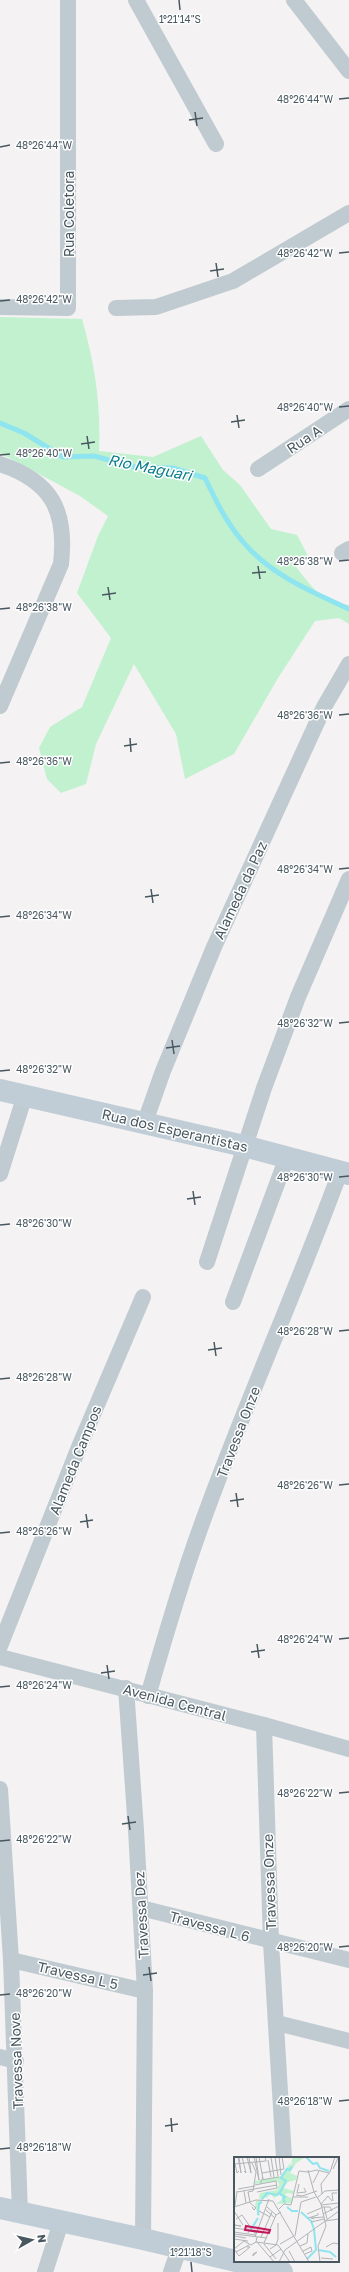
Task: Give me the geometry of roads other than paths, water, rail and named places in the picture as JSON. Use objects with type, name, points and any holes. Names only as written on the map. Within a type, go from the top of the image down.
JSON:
[{"type":"main road","name":"Rua dos Esperantistas","points":[[0,1090],[145,1122],[287,1157],[344,1173]]},
{"type":"main road","points":[[10,2210],[61,2222],[143,2238],[180,2249],[234,2261]]},
{"type":"main road","points":[[238,2262],[282,2272]]},
{"type":"street","name":"Rua Coletora","points":[[0,307],[68,308],[68,0]]},
{"type":"street","points":[[136,0],[216,144]]},
{"type":"street","points":[[294,0],[349,71]]},
{"type":"street","points":[[116,308],[156,308],[233,281],[308,239],[349,213]]},
{"type":"street","name":"Rua A","points":[[258,469],[349,409]]},
{"type":"street","points":[[0,464],[36,481],[51,497],[60,515],[63,546],[61,564],[0,706]]},
{"type":"street","name":"Alameda da Paz","points":[[145,1122],[163,1071],[214,947],[324,707],[349,664]]},
{"type":"street","points":[[207,1262],[244,1146],[298,997],[349,879]]},
{"type":"street","points":[[0,1174],[25,1095]]},
{"type":"street","points":[[233,1302],[287,1157]]},
{"type":"street","name":"Travessa Onze","points":[[148,1696],[176,1601],[200,1528],[306,1262],[344,1173]]},
{"type":"street","name":"Alameda Campos","points":[[0,1646],[79,1447],[143,1296]]},
{"type":"street","name":"Avenida Central","points":[[0,1656],[126,1688],[148,1696],[264,1725],[349,1749]]},
{"type":"street","name":"Travessa Dez","points":[[126,1688],[141,1908],[145,1991],[143,2238]]},
{"type":"street","name":"Travessa Onze","points":[[264,1725],[271,1942],[278,2022],[284,2157]]},
{"type":"street","name":"Travessa Nove","points":[[0,1789],[2,1877],[11,1960],[16,2061],[10,2210]]},
{"type":"street","name":"Travessa L 6","points":[[141,1908],[271,1942],[349,1960]]},
{"type":"street","name":"Travessa L 5","points":[[11,1960],[145,1991]]},
{"type":"street","points":[[278,2022],[349,2042]]},
{"type":"street","points":[[0,2058],[16,2061]]},
{"type":"street","points":[[45,2272],[61,2222]]},
{"type":"street","points":[[171,2272],[180,2249]]},
{"type":"waterway","name":"Rio Maguari","points":[[0,423],[24,433],[63,457],[94,456],[135,467],[173,468],[205,478],[227,520],[238,536],[255,554],[293,582],[349,609]]}]
